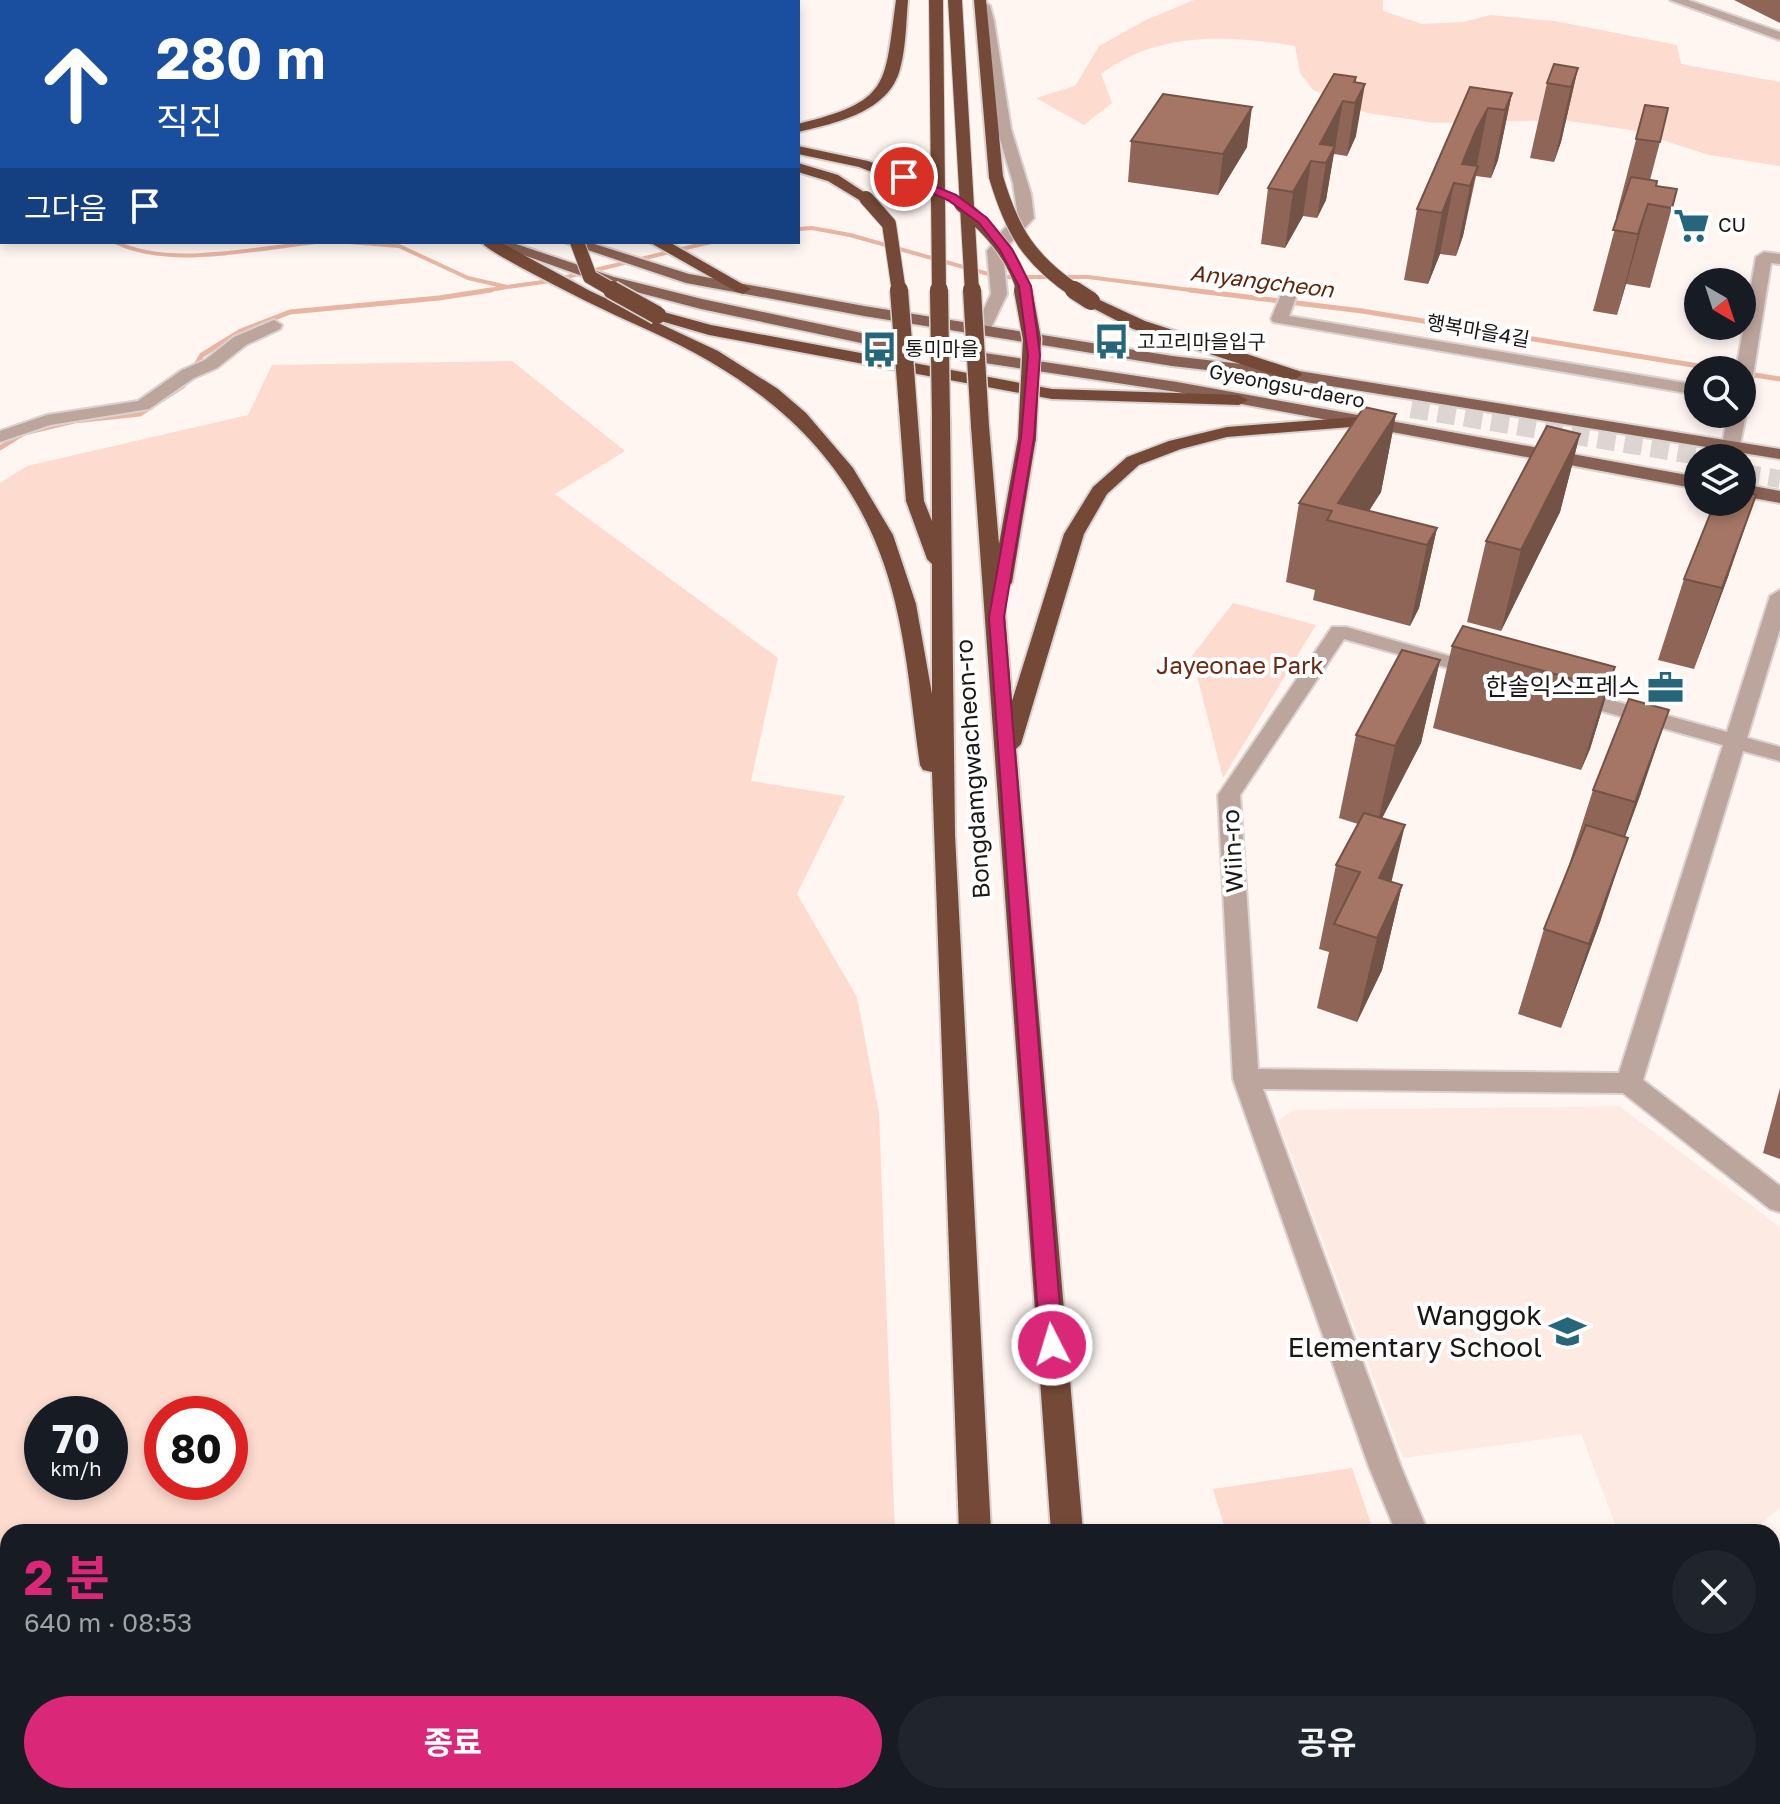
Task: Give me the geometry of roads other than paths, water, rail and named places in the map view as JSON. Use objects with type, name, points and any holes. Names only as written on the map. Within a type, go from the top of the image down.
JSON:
[{"type":"highway","points":[[800,127],[834,118],[877,95],[894,70],[902,0]]},
{"type":"highway","name":"Bongdamgwacheon-ro","points":[[936,0],[944,576],[943,835],[975,1524]]},
{"type":"highway","name":"Bongdamgwacheon-ro","points":[[955,0],[980,426],[1066,1524]]},
{"type":"highway","points":[[982,3],[996,177],[1016,235],[1032,259],[1091,301],[1139,325],[1293,375]]},
{"type":"highway","points":[[875,75],[895,47]]},
{"type":"highway","points":[[800,113],[818,107]]},
{"type":"highway","points":[[800,150],[863,164],[952,198],[991,230],[1006,249],[1025,286],[1034,355],[1027,438],[996,617]]},
{"type":"highway","points":[[800,168],[833,178],[866,198],[889,224],[898,282],[915,501],[944,576]]},
{"type":"highway","points":[[492,244],[546,276],[575,279],[743,372],[785,402],[817,434],[844,468],[878,521],[905,602],[943,835]]},
{"type":"highway","points":[[576,244],[590,277],[657,315],[709,330],[1052,394],[1239,400]]},
{"type":"highway","points":[[660,245],[743,289]]},
{"type":"highway","points":[[1006,758],[1074,534],[1100,491],[1133,461],[1175,445],[1227,432],[1357,422]]},
{"type":"main road","name":"Gyeongsu-daero","points":[[499,244],[575,279],[608,280],[701,304],[885,343],[1177,387],[1684,480]]},
{"type":"main road","name":"Gyeongsu-daero","points":[[580,244],[652,269],[743,289],[1172,361],[1293,375],[1725,444]]},
{"type":"main road","points":[[1172,361],[1413,414],[1177,387]]},
{"type":"main road","name":"Gyeongsu-daero","points":[[1756,450],[1780,454]]},
{"type":"main road","points":[[1756,493],[1780,497]]},
{"type":"street","points":[[1676,0],[1780,36]]},
{"type":"street","points":[[982,3],[991,28],[1005,133],[1024,188],[1026,218],[1008,233],[995,251],[999,294],[982,330]]},
{"type":"street","points":[[1747,356],[1764,257],[1780,259]]},
{"type":"street","name":"행복마을4길","points":[[1290,292],[1279,319],[1684,388]]},
{"type":"street","points":[[0,437],[47,420],[143,405],[188,374],[211,364],[240,341],[274,325]]},
{"type":"street","points":[[1629,1083],[1780,596]]},
{"type":"street","name":"Wiin-ro","points":[[1409,1524],[1385,1467],[1246,1079],[1229,795],[1339,631],[1506,678]]},
{"type":"street","points":[[1552,690],[1780,754]]},
{"type":"street","points":[[1246,1079],[1629,1083],[1780,1201]]},
{"type":"waterway","name":"Anyangcheon","points":[[800,229],[850,235],[999,277],[1088,277],[1197,291]]},
{"type":"waterway","name":"Anyangcheon","points":[[120,244],[161,254],[187,255],[302,244]]},
{"type":"waterway","name":"Anyangcheon","points":[[374,244],[399,246],[468,278],[507,287]]},
{"type":"waterway","name":"Anyangcheon","points":[[507,287],[550,281],[703,244]]},
{"type":"waterway","points":[[478,292],[507,287]]},
{"type":"waterway","points":[[478,292],[491,290]]},
{"type":"waterway","name":"Anyangcheon","points":[[1190,290],[1197,291]]},
{"type":"waterway","name":"Anyangcheon","points":[[1197,291],[1362,311],[1684,364]]},
{"type":"waterway","name":"Anyangcheon","points":[[1197,291],[1206,292]]},
{"type":"waterway","points":[[0,448],[24,433],[74,421],[140,414],[183,386],[202,355],[241,331],[290,312],[478,292]]},
{"type":"waterway","name":"Anyangcheon","points":[[1756,375],[1780,379]]},
{"type":"tunnel","points":[[1411,409],[1684,454]]},
{"type":"tunnel","points":[[1756,475],[1780,479]]},
{"type":"place","name":"CU","points":[[1692,225]]},
{"type":"place","name":"고고리마을입구","points":[[1111,342]]},
{"type":"place","name":"통미마을","points":[[879,349]]},
{"type":"place","name":"한솔익스프레스","points":[[1666,687]]},
{"type":"place","name":"Wanggok Elementary School","points":[[1568,1331]]},
{"type":"park label","name":"Jayeonae Park","points":[[1240,666]]}]
